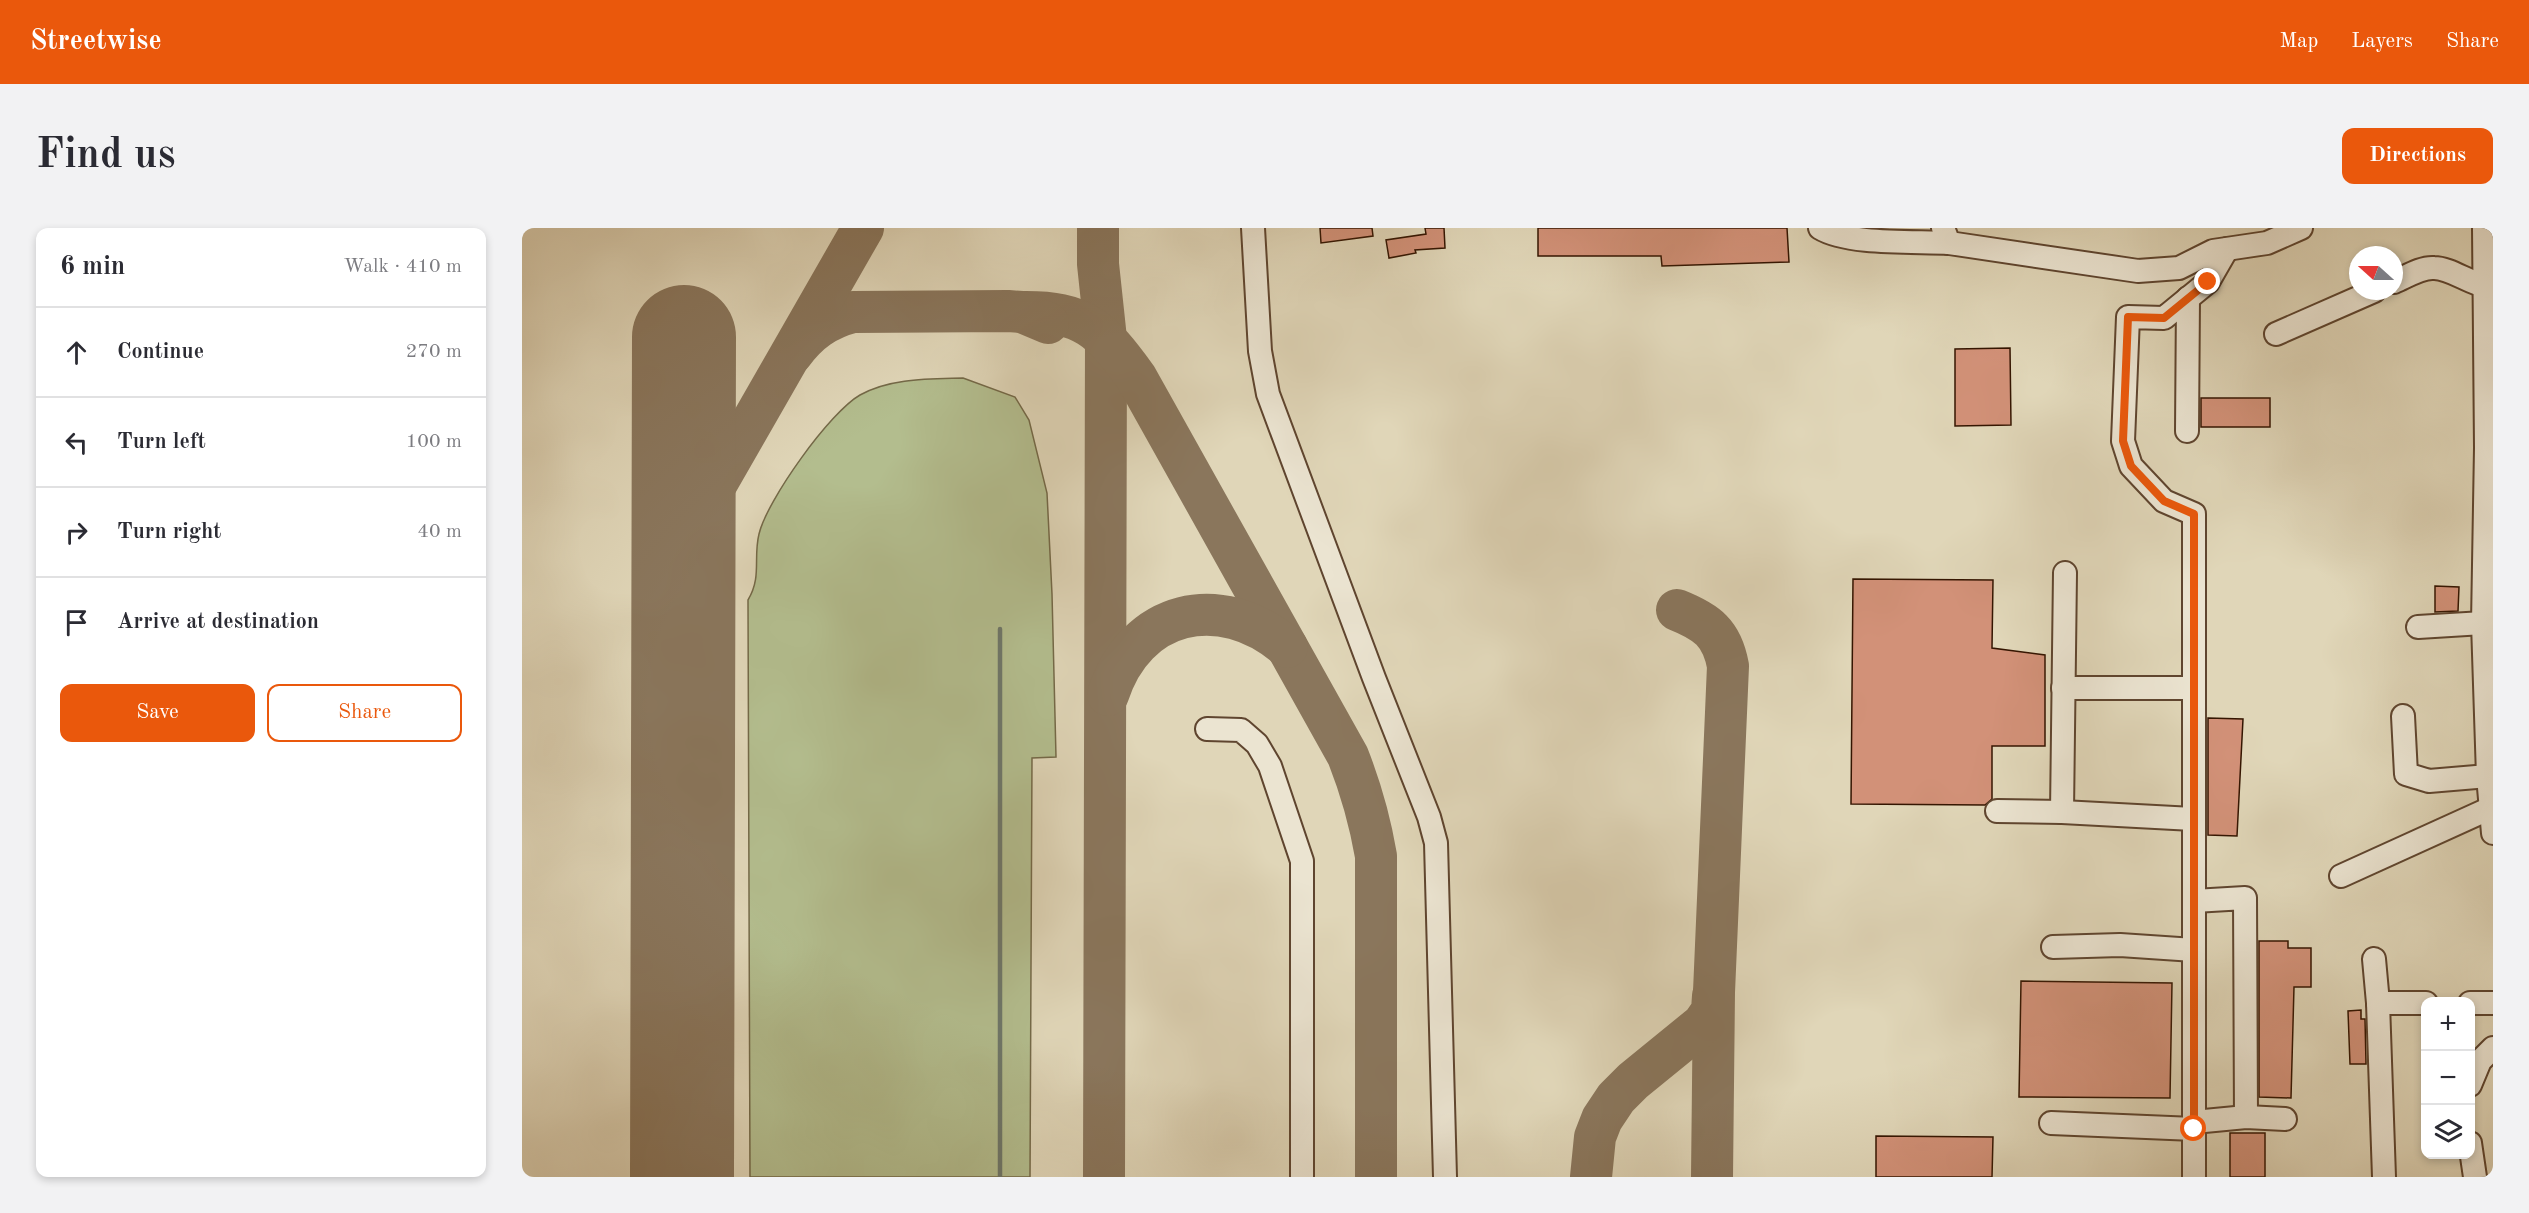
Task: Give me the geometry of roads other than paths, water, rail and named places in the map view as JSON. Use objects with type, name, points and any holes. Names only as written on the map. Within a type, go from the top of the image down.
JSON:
[{"type":"street","points":[[1253,228],[1260,351],[1268,394],[1429,817],[1436,843],[1445,1177]]},
{"type":"street","points":[[1820,228],[1829,234],[1850,238],[1946,236],[2138,270],[2179,268],[2203,254],[2266,243],[2292,230]]},
{"type":"street","points":[[2484,228],[2488,287],[2490,448],[2483,623],[2489,651],[2488,776],[2493,833]]},
{"type":"street","points":[[2194,1177],[2194,514],[2164,501],[2131,466],[2123,441],[2128,317],[2164,318],[2208,282],[2227,249]]},
{"type":"street","points":[[2403,278],[2435,267],[2488,287]]},
{"type":"street","points":[[2187,430],[2188,298]]},
{"type":"street","points":[[2276,334],[2353,300]]},
{"type":"street","points":[[2062,812],[2065,573]]},
{"type":"street","points":[[2418,627],[2483,623]]},
{"type":"street","points":[[2063,688],[2193,688]]},
{"type":"street","points":[[2403,716],[2406,774],[2429,781],[2488,776]]},
{"type":"street","points":[[1208,729],[1241,730],[1257,744],[1270,766],[1302,861],[1302,1177]]},
{"type":"street","points":[[2341,876],[2492,808]]},
{"type":"street","points":[[1997,812],[2062,812],[2193,819]]},
{"type":"street","points":[[2194,901],[2245,898],[2246,1118]]},
{"type":"street","points":[[2053,946],[2120,945],[2194,950]]},
{"type":"street","points":[[2374,959],[2378,1003],[2384,1177]]},
{"type":"street","points":[[2378,1003],[2421,1003]]},
{"type":"street","points":[[2475,1003],[2493,1004]]},
{"type":"street","points":[[2475,1073],[2480,1061],[2493,1048]]},
{"type":"street","points":[[2051,1123],[2194,1125],[2246,1118],[2285,1119]]},
{"type":"street","points":[[2472,1159],[2475,1177]]},
{"type":"waterway","points":[[1000,629],[1000,1177]]}]
